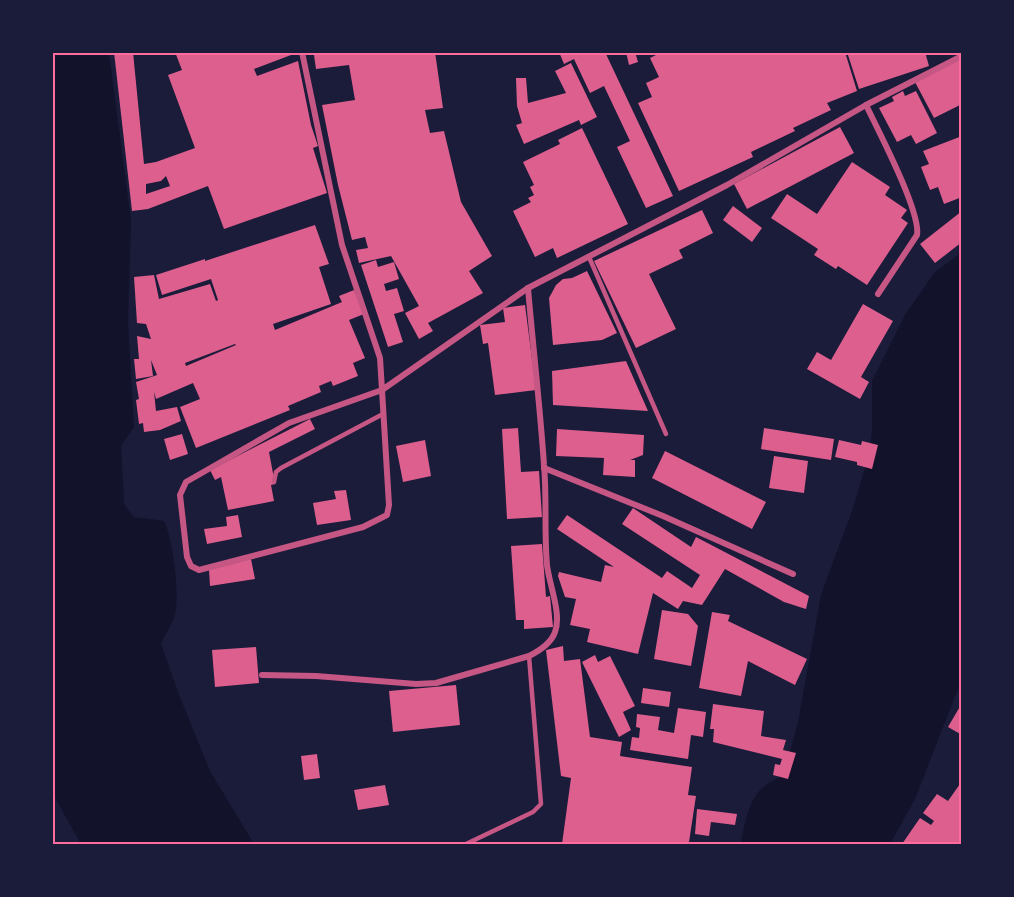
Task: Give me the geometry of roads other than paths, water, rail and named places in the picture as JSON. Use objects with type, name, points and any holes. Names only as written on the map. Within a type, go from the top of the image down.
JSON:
[{"type":"street","points":[[302,52],[342,245],[380,358],[382,390],[383,414],[389,505],[387,515],[363,527],[199,570],[194,568],[187,557],[180,495],[186,482],[289,423],[382,390],[528,288],[727,184],[866,105],[962,56]]},
{"type":"street","points":[[866,105],[896,168],[918,227],[917,235],[879,294]]},
{"type":"street","points":[[262,675],[316,676],[416,684],[436,682],[529,656],[541,650],[551,640],[556,624],[547,568],[544,468],[528,288]]},
{"type":"street","points":[[544,468],[663,516],[793,574]]},
{"type":"lane","points":[[589,257],[666,434]]},
{"type":"lane","points":[[274,482],[276,472],[281,468],[383,414]]},
{"type":"lane","points":[[466,844],[533,812],[541,804],[529,656]]}]
